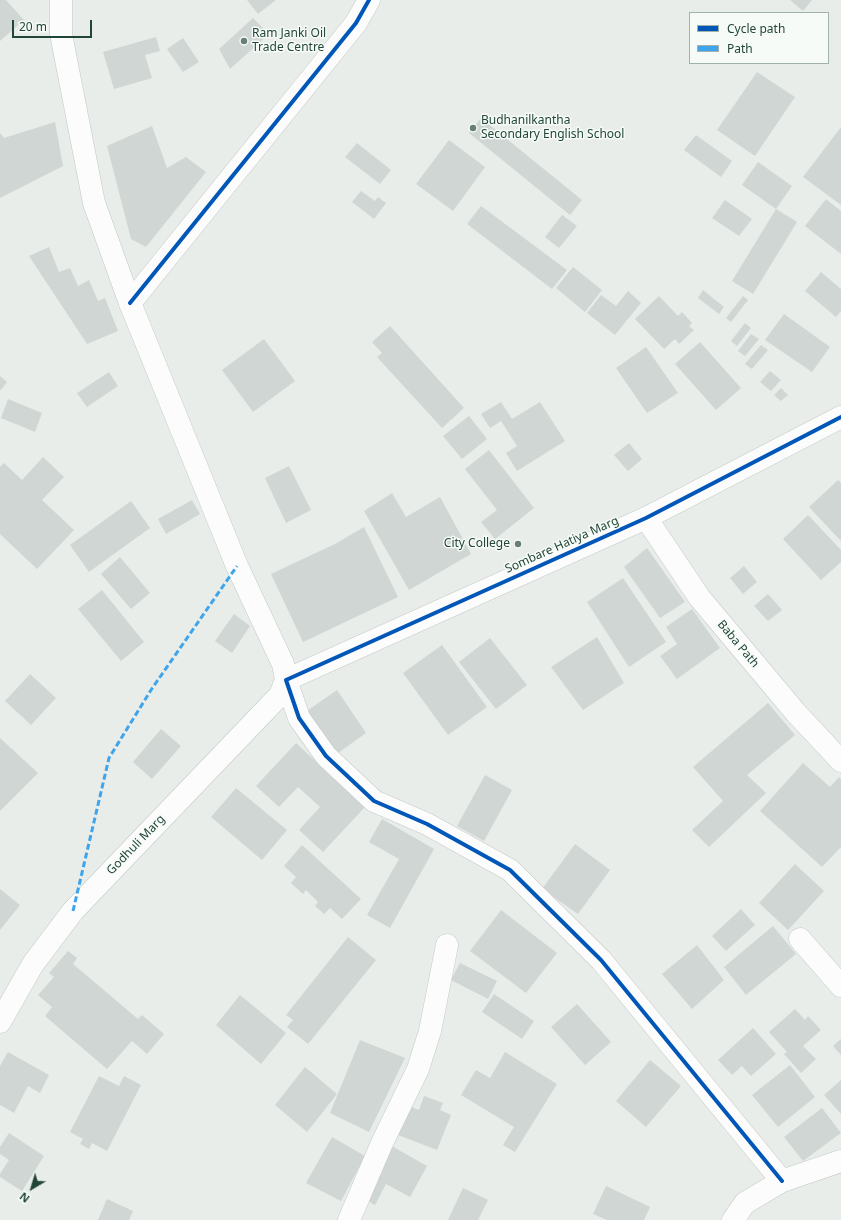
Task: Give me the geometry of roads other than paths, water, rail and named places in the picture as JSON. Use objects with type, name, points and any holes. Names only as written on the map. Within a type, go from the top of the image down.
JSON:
[{"type":"street","points":[[61,0],[61,34],[94,203],[130,303],[237,566],[283,664],[286,680],[299,718],[326,756],[374,801],[426,824],[510,870],[601,960],[782,1181]]},
{"type":"street","points":[[130,303],[356,23],[369,0]]},
{"type":"street","name":"Sombare Hatiya Marg","points":[[286,680],[646,518],[841,417]]},
{"type":"street","name":"Baba Path","points":[[646,518],[699,597],[796,713],[841,761]]},
{"type":"street","name":"Godhuli Marg","points":[[0,1022],[33,964],[73,911],[280,695],[286,680]]},
{"type":"street","points":[[800,939],[841,986]]},
{"type":"street","points":[[349,1220],[382,1143],[418,1069],[430,1031],[446,945]]},
{"type":"street","points":[[733,1220],[745,1203],[782,1181],[841,1161]]},
{"type":"place","name":"Ram Janki Oil Trade Centre","points":[[244,41]]},
{"type":"place","name":"Budhanilkantha Secondary English School","points":[[473,128]]},
{"type":"place","name":"City College","points":[[518,544]]}]
